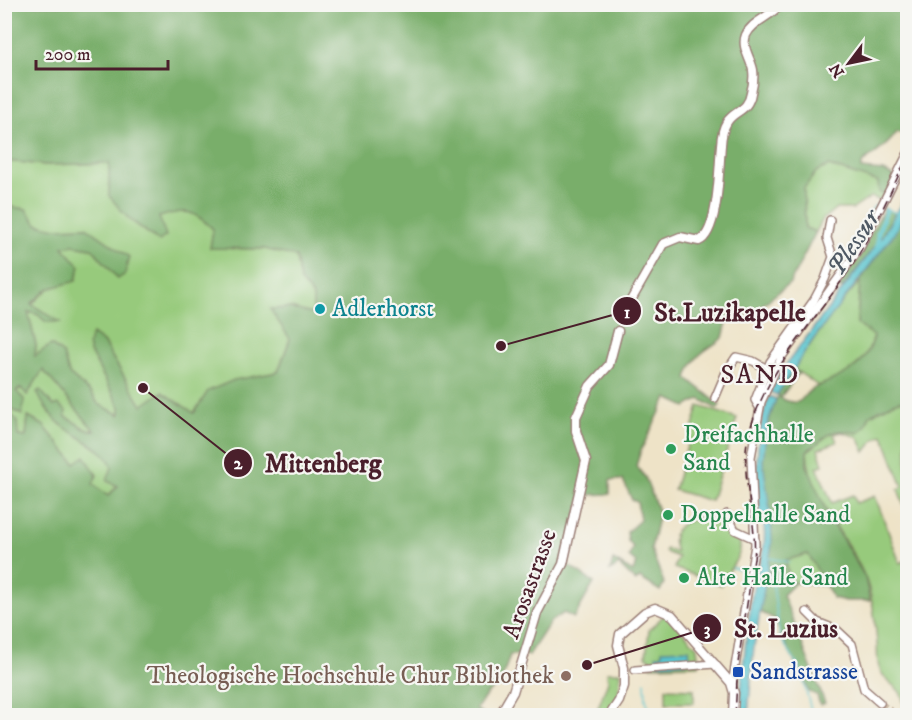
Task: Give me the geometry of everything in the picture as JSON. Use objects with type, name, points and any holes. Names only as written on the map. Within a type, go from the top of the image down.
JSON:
[{"type":"main road","points":[[622,316],[665,243],[680,237],[699,241],[707,234],[717,192],[723,128],[728,118],[747,105],[751,96],[753,70],[745,45],[746,35],[755,24],[770,16],[780,4]]},
{"type":"main road","name":"Arosastrasse","points":[[499,716],[513,692],[537,613],[562,564],[586,465],[576,431],[576,417],[590,386],[609,365],[618,331]]},
{"type":"main road","points":[[609,716],[619,701],[624,686],[619,638],[624,629],[650,609],[658,608],[670,613],[732,685],[733,716]]},
{"type":"street","points":[[732,685],[755,539],[751,457],[759,407],[781,358],[860,248],[908,153]]},
{"type":"street","points":[[759,407],[755,400],[767,369],[784,340],[816,296],[826,275],[833,255],[827,238],[830,220]]},
{"type":"street","points":[[715,398],[727,370],[736,357],[753,361],[767,369]]},
{"type":"street","points":[[727,514],[735,530],[755,539]]},
{"type":"street","points":[[807,612],[818,622],[834,628],[852,644],[864,689],[880,703]]},
{"type":"street","points":[[635,670],[715,664]]},
{"type":"green space","points":[[5,5],[907,5],[907,125],[903,134],[897,132],[863,162],[861,169],[884,171],[895,177],[886,196],[879,192],[878,182],[829,166],[817,171],[804,188],[805,228],[816,232],[790,283],[751,314],[736,315],[727,322],[723,338],[701,354],[690,369],[687,378],[720,405],[717,409],[700,399],[686,407],[667,398],[641,450],[636,466],[645,477],[659,513],[651,549],[664,583],[660,591],[640,578],[635,581],[619,565],[610,571],[613,560],[633,572],[636,563],[629,557],[633,547],[628,541],[627,532],[640,520],[637,502],[632,500],[623,480],[610,480],[610,494],[582,495],[565,563],[594,583],[574,618],[564,613],[551,621],[529,655],[510,655],[501,682],[488,693],[476,709],[485,715],[92,716],[82,706],[53,708],[56,714],[68,715],[5,715],[4,376],[8,374],[4,369],[4,206],[26,209],[37,224],[56,228],[86,227],[129,257],[125,274],[118,279],[92,248],[73,245],[63,247],[80,266],[76,281],[48,289],[31,304],[60,322],[46,322],[37,314],[28,312],[36,345],[35,356],[51,345],[63,354],[69,374],[92,394],[98,404],[120,415],[120,407],[90,352],[88,344],[92,334],[103,342],[142,406],[162,392],[194,413],[208,391],[234,380],[278,372],[290,339],[270,309],[290,308],[313,314],[313,296],[300,281],[296,257],[265,249],[210,248],[213,229],[189,212],[159,217],[166,236],[159,241],[128,218],[109,196],[109,163],[46,165],[5,161]],"holes":[[[43,370],[95,431],[85,429],[65,416],[66,411],[58,404],[54,406],[40,390],[37,392],[55,419],[98,449],[109,460],[112,467],[107,481],[118,486],[108,496],[93,484],[97,475],[85,456],[75,463],[43,425],[28,417],[26,437],[18,436],[17,420],[6,410],[8,407],[22,415],[24,399],[16,391],[21,388],[27,395]]]},
{"type":"green space","points":[[4,161],[46,165],[110,163],[128,218],[158,241],[159,216],[189,212],[213,229],[211,248],[265,249],[296,256],[300,281],[313,296],[313,315],[290,308],[290,339],[278,372],[263,375],[194,413],[142,406],[103,342],[92,335],[90,352],[120,407],[120,415],[98,404],[92,394],[69,374],[63,354],[51,345],[35,356],[36,345],[28,312],[37,314],[31,305],[48,289],[62,247],[73,245],[92,248],[118,278],[129,257],[86,227],[56,228],[36,224],[26,209],[5,206]]},
{"type":"green space","points":[[829,166],[878,182],[886,196],[883,201],[871,197],[853,209],[835,209],[823,219],[816,232],[805,228],[804,188],[817,171]]},
{"type":"green space","points":[[884,208],[895,213],[879,241],[842,289],[839,287],[859,256]]},
{"type":"green space","points":[[907,210],[907,399],[893,403],[870,415],[865,427],[858,433],[834,432],[807,451],[807,465],[826,511],[865,577],[870,601],[846,601],[833,598],[808,554],[786,560],[789,581],[796,582],[783,595],[825,703],[820,705],[817,695],[809,692],[775,619],[760,612],[766,576],[769,576],[770,572],[766,572],[770,530],[763,466],[765,440],[778,393],[793,368],[799,373],[780,398],[799,402],[810,390],[852,369],[866,355],[874,336],[857,324],[860,281]]},
{"type":"green space","points":[[860,281],[857,324],[874,336],[871,345],[853,369],[837,380],[818,386],[793,368],[836,309]]},
{"type":"green space","points":[[42,369],[96,432],[85,429],[65,416],[60,424],[108,456],[118,485],[108,496],[93,484],[43,425],[28,417],[26,437],[18,436],[6,410],[8,407],[22,415],[16,391],[21,387],[28,394]]},
{"type":"green space","points":[[907,399],[907,515],[898,489],[903,487],[883,435],[875,439],[865,452],[858,437],[842,432],[834,434],[837,442],[818,449],[823,465],[817,467],[832,503],[853,495],[856,503],[875,496],[900,563],[907,560],[907,715],[905,715],[902,696],[884,677],[879,667],[872,600],[867,583],[821,501],[809,468],[807,451],[834,432],[848,431],[858,432],[865,427],[870,415],[893,403]]},
{"type":"green space","points":[[699,406],[737,418],[711,501],[674,490]]},
{"type":"green space","points":[[698,516],[727,527],[726,530],[740,543],[738,557],[721,585],[674,568],[678,557],[665,552],[666,549],[676,552],[674,535],[676,530],[684,523],[696,520]]},
{"type":"green space","points":[[808,554],[828,586],[789,582],[786,560]]},
{"type":"green space","points":[[664,615],[670,617],[697,647],[699,665],[650,666],[650,658],[646,656],[649,630]]},
{"type":"green space","points":[[607,672],[621,672],[618,697],[605,715],[595,716],[608,681]]},
{"type":"green space","points":[[666,688],[694,689],[694,703],[666,703]]},
{"type":"water","points":[[907,193],[907,210],[894,234],[813,340],[777,395],[770,392],[784,367],[879,241]]},
{"type":"water","points":[[769,396],[776,399],[767,425],[763,462],[771,517],[772,544],[754,646],[748,715],[739,716],[752,594],[765,539],[763,517],[760,516],[757,455],[764,411]]},
{"type":"water","points":[[689,649],[690,662],[657,664],[656,655],[662,655],[662,650]]},
{"type":"waterway","name":"Plessur","points":[[856,246],[873,207],[878,205]]},
{"type":"waterway","name":"Plessur","points":[[884,208],[896,213]]},
{"type":"waterway","name":"Plessur","points":[[877,249],[878,233],[886,211]]},
{"type":"waterway","points":[[769,558],[789,562]]},
{"type":"waterway","points":[[733,568],[747,571]]},
{"type":"waterway","points":[[763,573],[772,578],[780,637],[801,671],[812,714]]},
{"type":"waterway","points":[[645,682],[646,700],[652,716]]},
{"type":"tunnel","points":[[880,703],[897,716]]},
{"type":"railway","points":[[754,560],[755,545],[747,483],[746,452],[755,413],[777,370],[857,257],[908,156]]},
{"type":"railway","points":[[735,716],[738,663],[755,552]]},
{"type":"place","name":"Adlerhorst","points":[[320,309]]},
{"type":"place","name":"St.Luzikapelle","points":[[501,346]]},
{"type":"place","name":"Mittenberg","points":[[143,388]]},
{"type":"place","name":"Dreifachhalle Sand","points":[[671,449]]},
{"type":"place","name":"Doppelhalle Sand","points":[[668,515]]},
{"type":"place","name":"Alte Halle Sand","points":[[684,578]]},
{"type":"place","name":"St. Luzius","points":[[587,665]]},
{"type":"place","name":"Sandstrasse","points":[[738,672]]},
{"type":"place","name":"Theologische Hochschule Chur Bibliothek","points":[[566,676]]},
{"type":"district","name":"SAND","points":[[760,375]]}]
